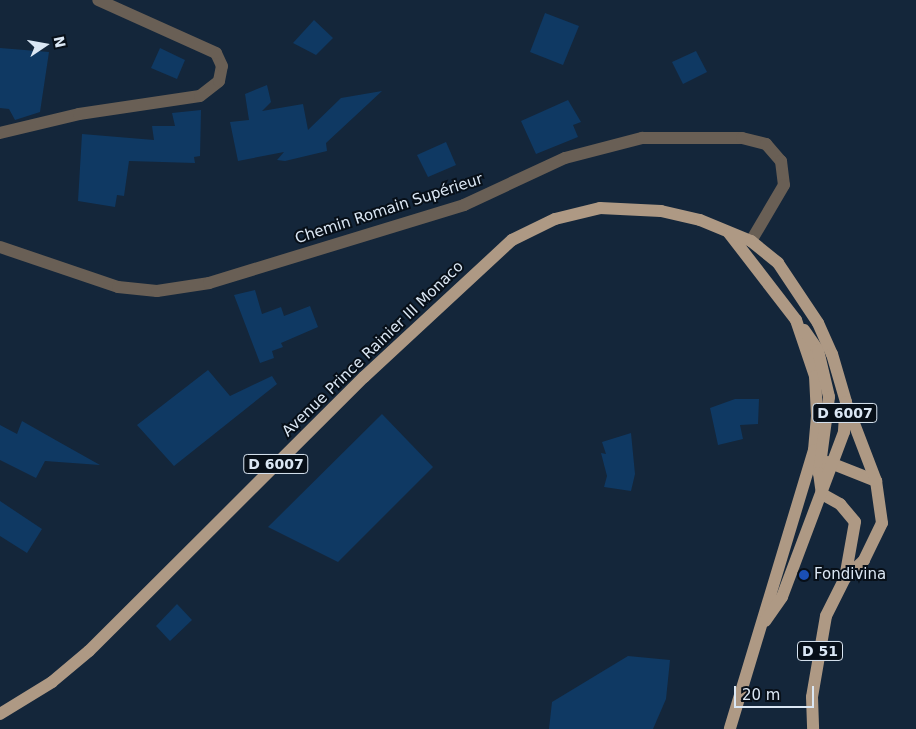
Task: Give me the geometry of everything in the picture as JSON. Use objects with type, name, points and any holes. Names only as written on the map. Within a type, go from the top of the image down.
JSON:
[{"type":"main road","name":"Avenue Prince Rainier III Monaco","points":[[0,714],[52,682],[89,651],[364,377],[512,240],[555,219],[600,208],[661,212],[751,241],[778,263],[818,323],[846,402]]},
{"type":"main road","name":"D 6007","points":[[729,233],[796,320],[815,376],[818,416],[814,450],[767,594],[765,621],[730,729]]},
{"type":"main road","points":[[743,252],[751,241]]},
{"type":"main road","points":[[796,320],[818,350],[826,373],[829,420],[828,462]]},
{"type":"main road","name":"D 6007","points":[[765,621],[782,598],[822,494],[828,462],[846,402]]},
{"type":"main road","name":"D 51","points":[[845,578],[864,560],[882,523],[876,481],[846,402]]},
{"type":"main road","points":[[805,478],[828,462]]},
{"type":"main road","points":[[828,462],[876,481]]},
{"type":"main road","name":"D 51","points":[[813,729],[812,697],[826,616],[845,578],[855,522],[840,504],[822,494]]},
{"type":"street","points":[[0,133],[79,114],[200,96],[219,81],[222,66],[216,53],[98,0]]},
{"type":"street","name":"Chemin Romain Supérieur","points":[[0,247],[118,287],[157,291],[209,283],[464,205],[566,158],[642,138],[742,138],[766,144],[781,161],[784,185],[751,241]]},
{"type":"building","points":[[545,13],[579,26],[563,65],[530,52]]},
{"type":"building","points":[[314,20],[333,38],[316,55],[293,43]]},
{"type":"building","points":[[0,48],[49,52],[40,112],[15,120],[9,109],[0,108]]},
{"type":"building","points":[[160,48],[185,60],[177,79],[151,68]]},
{"type":"building","points":[[696,51],[707,72],[683,84],[672,62]]},
{"type":"building","points":[[267,85],[271,102],[262,111],[303,104],[308,130],[341,98],[382,91],[326,143],[327,151],[285,161],[277,160],[284,152],[238,161],[230,122],[249,120],[245,94]]},
{"type":"building","points":[[568,100],[581,122],[573,125],[578,137],[536,154],[521,121]]},
{"type":"building","points":[[201,110],[200,156],[194,157],[195,163],[129,161],[124,196],[117,195],[115,207],[78,201],[82,134],[154,140],[152,126],[175,126],[172,113]]},
{"type":"building","points":[[446,142],[456,165],[428,177],[417,155]]},
{"type":"building","points":[[255,290],[262,314],[281,307],[284,316],[310,306],[318,327],[281,343],[283,347],[272,351],[274,358],[260,363],[234,295]]},
{"type":"building","points":[[208,370],[230,396],[272,376],[277,384],[174,466],[137,425]]},
{"type":"building","points":[[735,399],[759,399],[758,424],[740,425],[743,439],[718,445],[710,408]]},
{"type":"building","points":[[382,414],[433,467],[338,562],[268,527]]},
{"type":"building","points":[[22,421],[100,465],[45,461],[36,478],[0,460],[0,425],[17,434]]},
{"type":"building","points":[[631,433],[635,474],[631,491],[604,487],[607,476],[601,453],[606,454],[602,442]]},
{"type":"building","points":[[0,501],[42,529],[27,553],[0,536]]},
{"type":"building","points":[[177,604],[192,620],[170,641],[156,626]]},
{"type":"building","points":[[628,656],[670,660],[666,699],[653,729],[549,729],[552,702]]},
{"type":"place","name":"Fondivina","points":[[804,575]]}]
